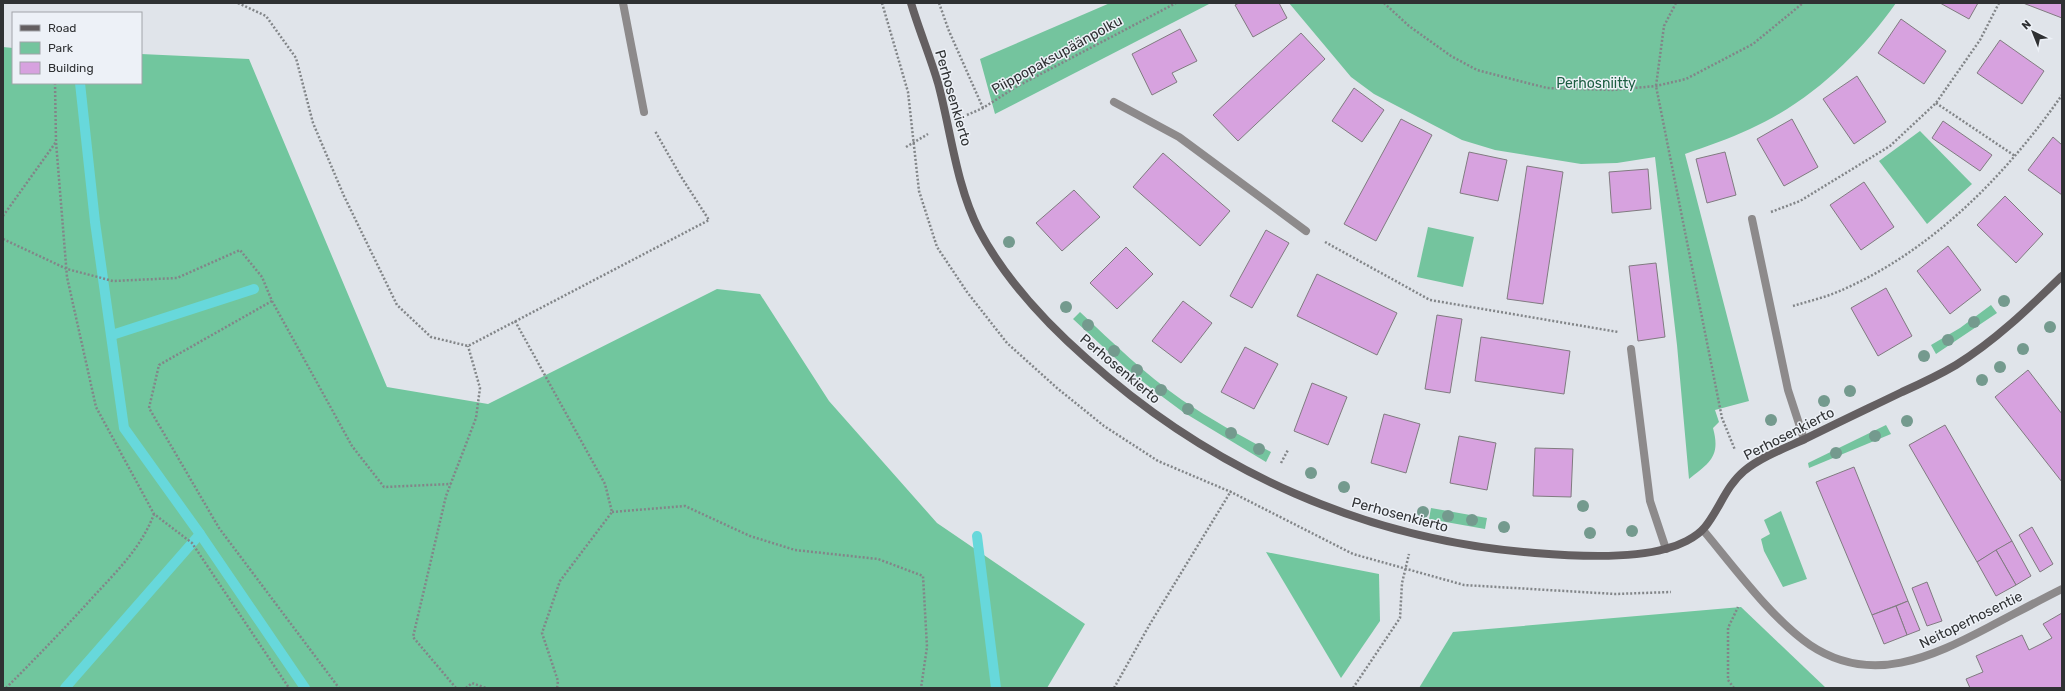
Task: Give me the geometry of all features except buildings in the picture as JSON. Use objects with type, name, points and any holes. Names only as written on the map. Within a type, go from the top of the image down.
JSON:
[{"type":"street","points":[[622,3],[644,112]]},
{"type":"street","name":"Perhosenkierto","points":[[911,3],[938,83],[964,189],[978,228],[994,255],[1014,282],[1057,333],[1120,389],[1175,430],[1244,470],[1360,520],[1415,536],[1487,550],[1568,556],[1636,554],[1666,549],[1691,538],[1703,530],[1726,491],[1744,471],[1804,439],[1957,365],[2020,317],[2062,276]]},
{"type":"street","points":[[1114,102],[1179,137],[1306,231]]},
{"type":"street","points":[[1752,219],[1788,390],[1804,439]]},
{"type":"street","points":[[1631,349],[1650,501],[1666,549]]},
{"type":"street","name":"Neitoperhosentie","points":[[1703,530],[1788,627],[1809,644],[1835,657],[1868,665],[1889,665],[1922,658],[1936,653],[2062,589]]},
{"type":"path","points":[[238,3],[266,16],[296,58],[312,123],[344,196],[397,305],[431,337],[468,346],[709,220],[680,175],[644,112]]},
{"type":"path","points":[[882,3],[908,92],[914,142]]},
{"type":"path","points":[[939,3],[949,31],[983,108]]},
{"type":"path","name":"Piippopaksupäänpolku","points":[[947,124],[983,108],[1016,87],[1176,3]]},
{"type":"path","points":[[1384,3],[1409,26],[1451,56],[1477,70],[1547,88],[1612,90],[1656,86],[1686,79],[1753,44],[1803,3]]},
{"type":"path","points":[[1676,3],[1664,26],[1656,86],[1722,418],[1744,471]]},
{"type":"path","points":[[1752,219],[1800,201],[1890,146],[1936,103],[1980,40],[1999,3]]},
{"type":"path","points":[[55,84],[56,142],[67,277],[96,407],[154,514],[192,543],[289,688]]},
{"type":"path","points":[[1771,313],[1841,290],[1888,267],[1945,226],[2016,156],[2038,130],[2062,95]]},
{"type":"path","points":[[1936,103],[2016,156]]},
{"type":"path","points":[[3,216],[56,142]]},
{"type":"path","points":[[1306,231],[1430,300],[1621,333],[1627,339],[1631,349]]},
{"type":"path","points":[[3,240],[67,269],[113,281],[177,278],[240,250],[262,277],[272,301],[352,446],[384,487],[451,484]]},
{"type":"path","points":[[272,301],[159,365],[150,408],[219,528],[339,688]]},
{"type":"path","points":[[515,321],[605,484],[612,512]]},
{"type":"path","points":[[456,688],[413,637],[446,496],[476,418],[480,388],[468,346]]},
{"type":"path","points":[[1114,688],[1150,624],[1244,470]]},
{"type":"path","points":[[557,688],[558,681],[542,633],[560,581],[612,512],[685,506],[750,536],[795,550],[878,559],[923,576],[928,647],[921,688]]},
{"type":"path","points":[[6,688],[50,645],[132,554],[147,533],[154,514]]},
{"type":"path","points":[[1353,688],[1400,618],[1402,583],[1415,536]]},
{"type":"path","points":[[1734,688],[1728,680],[1728,628],[1749,584]]},
{"type":"path","points":[[466,688],[472,683],[486,688]]},
{"type":"green space","points":[[1110,3],[1211,3],[995,114],[980,59]]},
{"type":"green space","name":"Perhosniitty","points":[[1289,3],[1896,3],[1866,41],[1849,59],[1813,91],[1772,118],[1742,133],[1685,154],[1749,401],[1715,410],[1719,422],[1713,428],[1715,438],[1714,453],[1712,458],[1702,468],[1689,479],[1677,345],[1655,157],[1617,163],[1581,164],[1495,150],[1462,140],[1374,94],[1351,77]]},
{"type":"green space","points":[[3,47],[12,48],[12,84],[142,84],[142,54],[249,59],[387,387],[488,404],[717,289],[760,294],[829,401],[937,523],[1085,624],[1047,688],[3,688]]},
{"type":"green space","points":[[1920,131],[1972,184],[1927,224],[1879,161]]},
{"type":"green space","points":[[1428,227],[1474,237],[1463,287],[1417,277]]},
{"type":"green space","points":[[1991,305],[1997,313],[1936,354],[1931,345],[1960,328]]},
{"type":"green space","points":[[1080,312],[1130,358],[1168,390],[1215,421],[1271,452],[1266,462],[1183,412],[1127,369],[1073,319]]},
{"type":"green space","points":[[1886,425],[1891,434],[1809,468],[1808,463]]},
{"type":"green space","points":[[1431,508],[1487,518],[1485,529],[1429,519]]},
{"type":"green space","points":[[1781,511],[1807,579],[1783,587],[1764,551],[1761,539],[1770,534],[1764,520]]},
{"type":"green space","points":[[1266,552],[1379,574],[1380,621],[1341,678]]},
{"type":"green space","points":[[1741,607],[1826,688],[1419,688],[1453,632]]},
{"type":"waterway","points":[[80,84],[95,222],[124,428],[200,534],[305,688]]},
{"type":"waterway","points":[[112,335],[254,289]]},
{"type":"waterway","points":[[65,688],[200,534]]},
{"type":"waterway","points":[[977,536],[996,688]]}]
